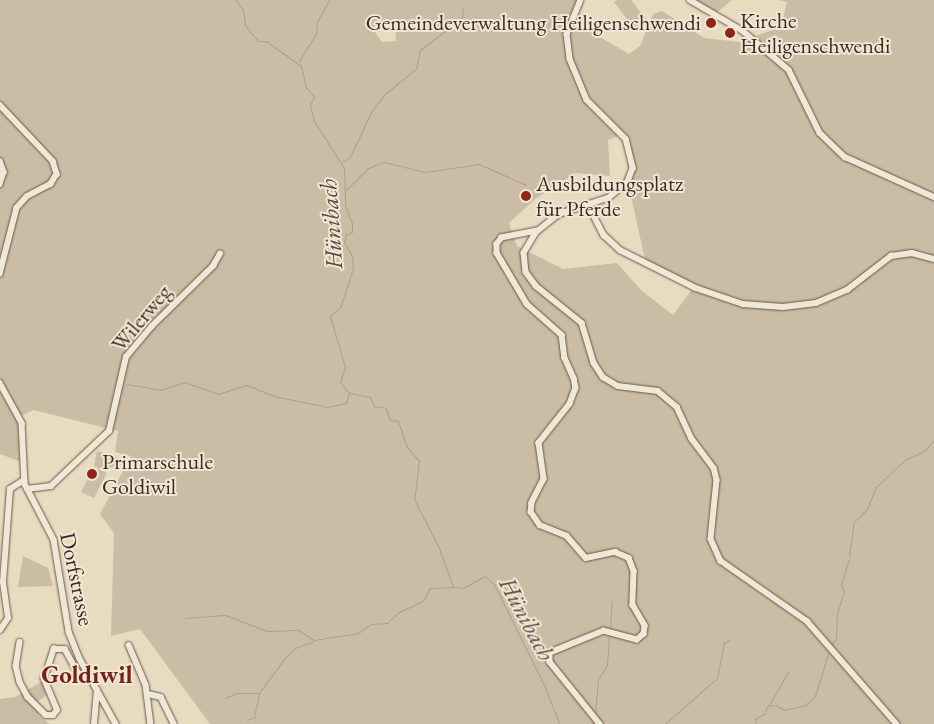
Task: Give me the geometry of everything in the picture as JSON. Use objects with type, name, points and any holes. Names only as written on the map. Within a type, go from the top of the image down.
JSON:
[{"type":"street","points":[[581,0],[567,34],[572,66],[590,104],[623,134],[633,164],[630,178],[621,189],[589,206],[558,215],[539,230],[526,248],[526,272],[536,286],[582,323],[600,374],[614,385],[658,392],[670,398],[680,412],[694,441],[713,464],[716,480],[711,539],[721,561],[807,620],[897,724]]},
{"type":"street","points":[[690,0],[743,31],[791,72],[819,130],[845,157],[934,197]]},
{"type":"street","points":[[0,105],[53,161],[57,174],[51,184],[27,197],[17,208],[0,274]]},
{"type":"street","points":[[0,161],[4,172],[0,184]]},
{"type":"street","points":[[589,206],[604,235],[620,250],[696,288],[743,304],[783,307],[816,303],[847,290],[891,256],[912,253],[934,259]]},
{"type":"street","points":[[539,230],[506,236],[497,246],[497,253],[521,297],[562,335],[564,358],[575,381],[571,403],[539,443],[544,479],[532,503],[531,512],[540,526],[567,536],[586,558],[615,552],[629,558],[634,571],[633,605],[644,626],[644,634],[636,640],[604,631],[550,653],[550,662],[600,724]]},
{"type":"street","name":"Wilerweg","points":[[27,489],[51,486],[109,430],[126,357],[152,326],[213,266],[220,254]]},
{"type":"street","name":"Dorfstrasse","points":[[0,383],[20,416],[24,430],[24,480],[54,540],[67,622],[88,674],[116,724]]},
{"type":"street","points":[[0,630],[8,618],[4,582],[10,488],[24,480]]},
{"type":"street","points":[[20,642],[16,666],[23,689],[32,703],[48,716],[57,710],[44,679],[54,649],[65,649],[81,678],[88,674]]},
{"type":"street","points":[[128,645],[148,694],[151,724]]},
{"type":"street","points":[[94,724],[97,690]]},
{"type":"street","points":[[148,694],[161,697],[174,724]]},
{"type":"shaded area","points":[[0,0],[581,0],[576,9],[598,36],[629,54],[640,46],[653,14],[662,11],[704,38],[739,42],[781,27],[787,2],[778,0],[934,0],[934,724],[210,724],[140,629],[111,636],[114,533],[100,514],[131,456],[115,452],[118,431],[34,410],[20,416],[24,463],[0,454]],"holes":[[[375,25],[395,25],[396,41],[382,42],[374,31]],[[623,134],[632,171],[628,182],[646,264],[694,287],[673,315],[642,291],[617,263],[563,269],[517,246],[509,223],[535,199],[576,173],[610,176],[608,140]]]},
{"type":"shaded area","points":[[617,0],[631,0],[648,22],[636,31],[614,2]]},
{"type":"shaded area","points":[[690,0],[732,0],[715,14],[711,12],[712,8]]},
{"type":"shaded area","points":[[97,451],[119,458],[118,463],[106,471],[94,466]]},
{"type":"shaded area","points":[[94,467],[107,473],[94,498],[81,492]]},
{"type":"shaded area","points":[[23,556],[48,568],[53,586],[18,587]]},
{"type":"shaded area","points":[[43,681],[47,695],[35,703],[39,716],[50,724],[0,724],[0,699],[15,697]]},
{"type":"waterway","name":"Hünibach","points":[[236,0],[243,10],[245,25],[258,41],[266,41],[301,66],[306,87],[314,97],[310,105],[314,121],[344,168],[345,206],[352,223],[352,232],[346,235],[344,242],[352,256],[353,268],[341,306],[330,316],[345,367],[340,382],[349,393],[370,397],[374,406],[386,408],[390,420],[398,421],[407,447],[419,461],[414,499],[439,548],[453,587],[463,588],[485,576],[494,584],[545,687],[559,724]]},
{"type":"waterway","points":[[299,61],[316,34],[317,22],[329,0]]},
{"type":"waterway","points":[[350,157],[371,112],[386,93],[416,69],[420,50],[462,18],[463,8]]},
{"type":"waterway","points":[[343,161],[349,158]]},
{"type":"waterway","points":[[346,190],[368,168],[384,162],[425,172],[479,164],[526,185]]},
{"type":"waterway","points":[[127,384],[160,390],[184,382],[218,394],[246,385],[274,396],[327,407],[346,403],[349,393]]},
{"type":"waterway","points":[[849,556],[854,522],[867,509],[876,487],[905,460],[924,451],[934,440]]},
{"type":"waterway","points":[[831,644],[836,639],[837,614],[844,591],[841,585],[849,559]]},
{"type":"waterway","points":[[185,618],[225,615],[267,631],[298,630],[314,640],[358,633],[371,624],[387,623],[399,612],[423,601],[430,588],[453,587]]},
{"type":"waterway","points":[[610,628],[612,601]]},
{"type":"waterway","points":[[595,714],[598,679],[607,665],[609,636]]},
{"type":"waterway","points":[[665,724],[717,678],[724,643],[729,640]]},
{"type":"waterway","points":[[247,720],[254,717],[259,693],[284,659],[295,648],[313,641]]},
{"type":"waterway","points":[[756,724],[755,719],[765,713],[767,706],[776,705],[784,710],[805,705],[810,701],[815,696],[829,651]]},
{"type":"waterway","points":[[769,705],[788,672]]},
{"type":"waterway","points":[[225,698],[237,693],[258,693]]},
{"type":"waterway","points":[[592,724],[594,720]]},
{"type":"place","name":"Gemeindeverwaltung Heiligenschwendi","points":[[711,23]]},
{"type":"place","name":"Kirche Heiligenschwendi","points":[[730,33]]},
{"type":"place","name":"Ausbildungsplatz für Pferde","points":[[526,196]]},
{"type":"place","name":"Primarschule Goldiwil","points":[[92,474]]},
{"type":"district","name":"Goldiwil","points":[[87,674]]}]
